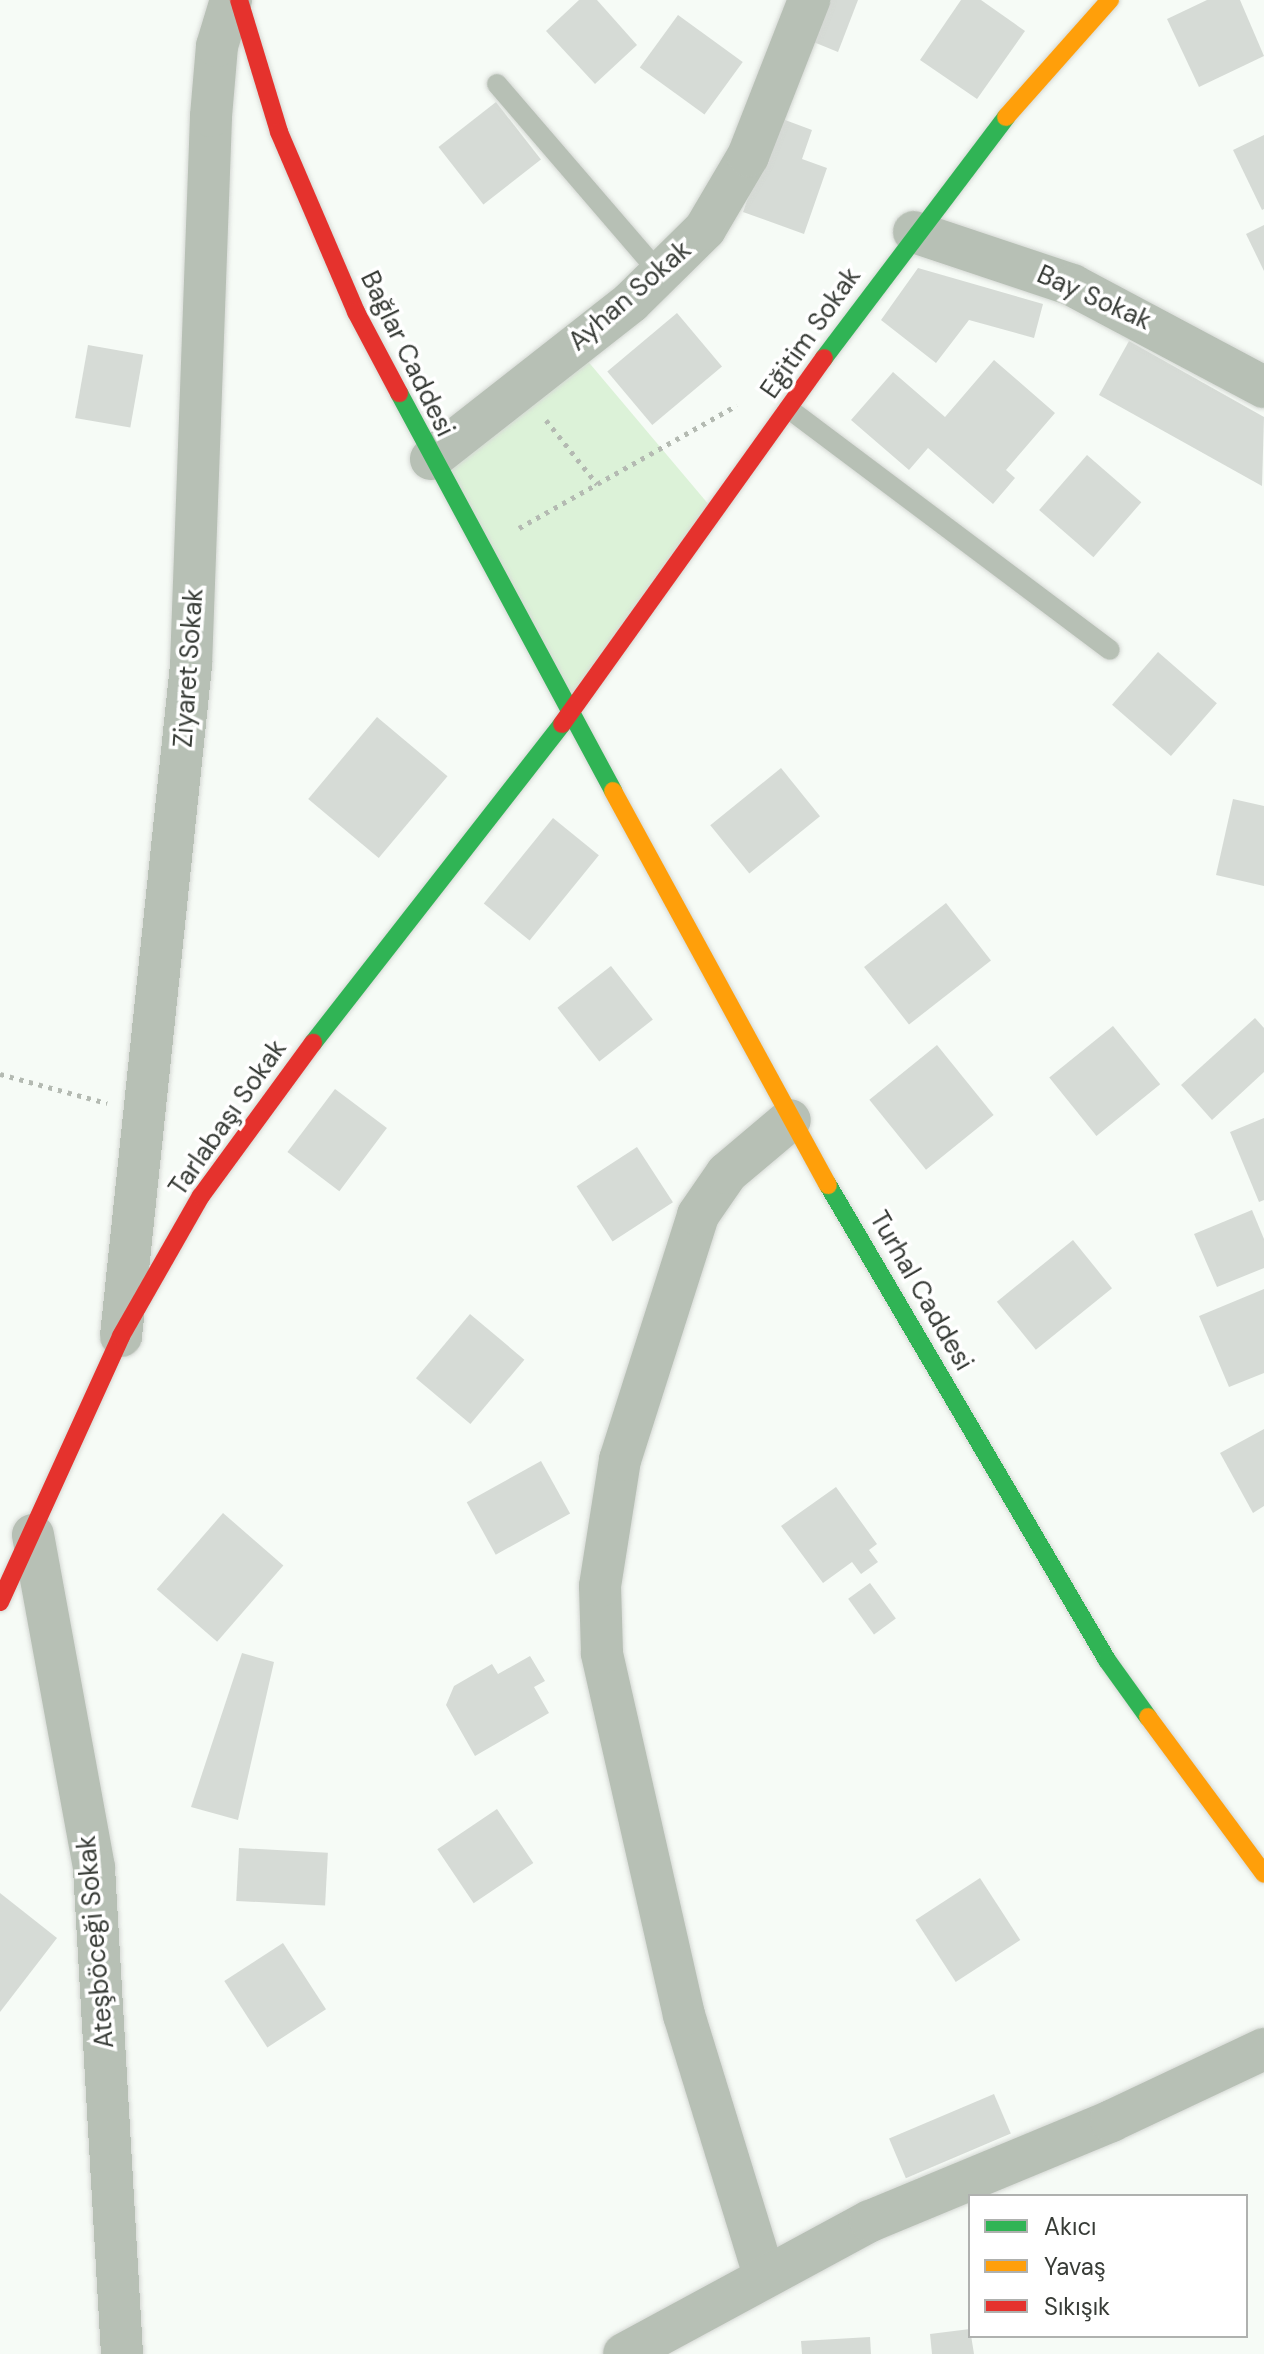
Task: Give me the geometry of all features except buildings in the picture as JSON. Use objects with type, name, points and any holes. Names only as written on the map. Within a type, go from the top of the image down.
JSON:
[{"type":"street","name":"Ziyaret Sokak","points":[[121,1336],[191,665],[211,116],[217,46],[231,0]]},
{"type":"street","name":"Bağlar Caddesi","points":[[239,0],[279,132],[319,230],[431,459],[572,711]]},
{"type":"street","name":"Ayhan Sokak","points":[[431,459],[661,275],[724,202],[809,0]]},
{"type":"street","name":"Eğitim Sokak","points":[[572,711],[914,232],[1038,77],[1110,0]]},
{"type":"street","name":"Bay Sokak","points":[[914,232],[1072,285],[1264,387]]},
{"type":"street","name":"Turhal Caddesi","points":[[572,711],[790,1120],[1107,1660],[1264,1874]]},
{"type":"street","name":"Tarlabaşı Sokak","points":[[0,1602],[121,1336],[201,1196],[284,1080],[572,711]]},
{"type":"street","points":[[764,2275],[677,1985],[602,1653],[600,1586],[620,1460],[698,1215],[727,1173],[790,1120]]},
{"type":"street","name":"Ateşböceği Sokak","points":[[33,1535],[94,1868],[122,2354]]},
{"type":"street","points":[[624,2354],[764,2275],[870,2221],[1111,2121],[1264,2049]]},
{"type":"lane","points":[[497,84],[661,275]]},
{"type":"lane","points":[[789,409],[1110,650]]},
{"type":"path","points":[[521,388],[597,484]]},
{"type":"path","points":[[481,549],[738,404],[772,433]]},
{"type":"path","points":[[0,1074],[145,1114]]},
{"type":"green space","points":[[575,346],[715,512],[572,711],[431,459]]},
{"type":"traffic: fast","points":[[824,358],[1006,117]]},
{"type":"traffic: fast","points":[[399,393],[613,791]]},
{"type":"traffic: fast","points":[[313,1043],[562,724]]},
{"type":"traffic: fast","points":[[828,1185],[1107,1660],[1148,1717]]},
{"type":"traffic: slow","points":[[1006,117],[1110,0]]},
{"type":"traffic: slow","points":[[613,791],[828,1185]]},
{"type":"traffic: slow","points":[[1148,1717],[1264,1874]]},
{"type":"traffic: jam","points":[[239,0],[279,132],[356,312],[399,393]]},
{"type":"traffic: jam","points":[[562,724],[824,358]]},
{"type":"traffic: jam","points":[[0,1602],[121,1336],[201,1196],[313,1043]]}]
